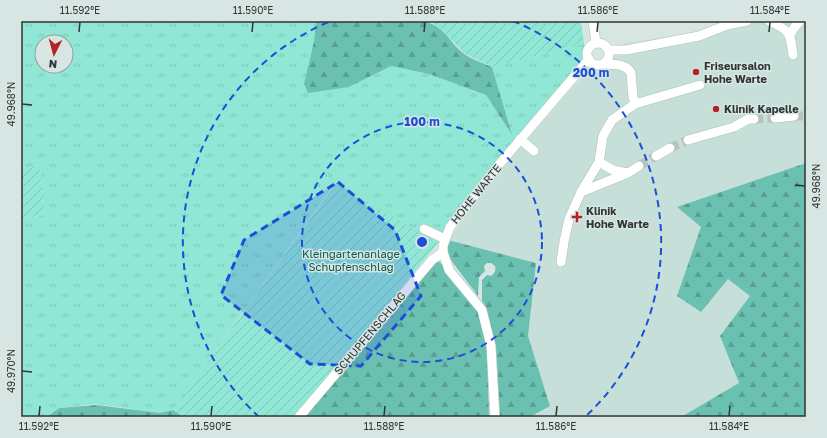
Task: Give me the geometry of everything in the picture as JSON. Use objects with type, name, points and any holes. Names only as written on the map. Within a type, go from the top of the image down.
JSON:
[{"type":"street","points":[[593,21],[596,43],[604,44],[609,50],[608,58],[603,64]]},
{"type":"street","points":[[609,50],[626,50],[699,36],[727,25],[748,21]]},
{"type":"street","points":[[769,21],[784,29],[790,35],[793,55]]},
{"type":"street","points":[[790,35],[800,21]]},
{"type":"street","name":"HOHE WARTE","points":[[495,417],[491,346],[482,310],[449,270],[443,252],[443,246],[450,227],[588,59],[587,54],[589,48],[596,43]]},
{"type":"street","points":[[588,59],[595,64],[627,67],[631,73],[635,104]]},
{"type":"street","points":[[561,262],[569,219],[581,192],[599,162],[603,136],[612,120],[635,104],[700,85]]},
{"type":"street","points":[[775,118],[794,116]]},
{"type":"street","points":[[688,140],[734,127],[748,119],[754,119]]},
{"type":"street","points":[[520,140],[534,151]]},
{"type":"street","points":[[656,156],[670,148]]},
{"type":"street","points":[[599,162],[613,170],[628,173]]},
{"type":"street","points":[[581,192],[628,173],[639,166]]},
{"type":"street","points":[[424,229],[445,239]]},
{"type":"street","name":"SCHUPFENSCHLAG","points":[[299,417],[432,260],[443,252]]},
{"type":"highlighted area","points":[[338,182],[395,230],[421,296],[361,366],[310,364],[221,295],[244,240]]},
{"type":"shaded area","name":"Klinik Hohe Warte","points":[[740,21],[806,21],[806,163],[677,207],[701,227],[728,279],[751,296],[720,336],[739,383],[681,417],[530,417],[550,406],[528,336],[536,263],[448,240],[500,170],[588,70],[609,64],[614,45],[700,32]]},
{"type":"green space","points":[[21,21],[316,21],[314,41],[308,66],[349,87],[391,66],[429,74],[486,95],[511,134],[492,67],[584,44],[588,57],[445,239],[438,243],[335,183],[173,410],[160,413],[97,404],[59,408],[47,417],[21,417],[21,219],[45,215],[40,165],[21,168]]},
{"type":"green space","points":[[316,21],[422,21],[436,26],[446,34],[463,53],[492,67],[512,135],[486,95],[429,74],[391,66],[349,87],[308,93],[304,84],[314,41]]},
{"type":"green space","points":[[432,21],[581,21],[584,44],[492,67],[464,53]]},
{"type":"green space","points":[[806,163],[806,417],[681,417],[739,383],[720,336],[750,296],[728,279],[701,312],[677,296],[701,227],[677,207]]},
{"type":"green space","points":[[40,165],[45,215],[21,219],[21,168]]},
{"type":"green space","name":"Kleingartenanlage Schupfenschlag","points":[[336,183],[438,243],[296,417],[184,417],[173,410]]},
{"type":"green space","points":[[448,240],[536,263],[528,336],[550,406],[530,417],[500,417],[496,347],[486,307],[482,301],[482,280],[487,275],[491,276],[493,274],[495,271],[495,266],[491,263],[487,263],[484,266],[485,271],[479,277],[478,296],[453,263],[446,251]]},
{"type":"green space","points":[[434,260],[440,262],[479,311],[487,347],[489,417],[302,417]]},
{"type":"green space","points":[[97,405],[160,413],[173,410],[184,417],[47,417],[59,408]]},
{"type":"tunnel","points":[[794,116],[806,116]]},
{"type":"tunnel","points":[[754,119],[775,118]]},
{"type":"tunnel","points":[[670,148],[688,140]]},
{"type":"tunnel","points":[[639,166],[656,156]]},
{"type":"place","name":"Friseursalon Hohe Warte","points":[[696,72]]},
{"type":"place","name":"Klinik Kapelle","points":[[716,109]]},
{"type":"place","name":"Klinik Hohe Warte","points":[[577,217]]}]
